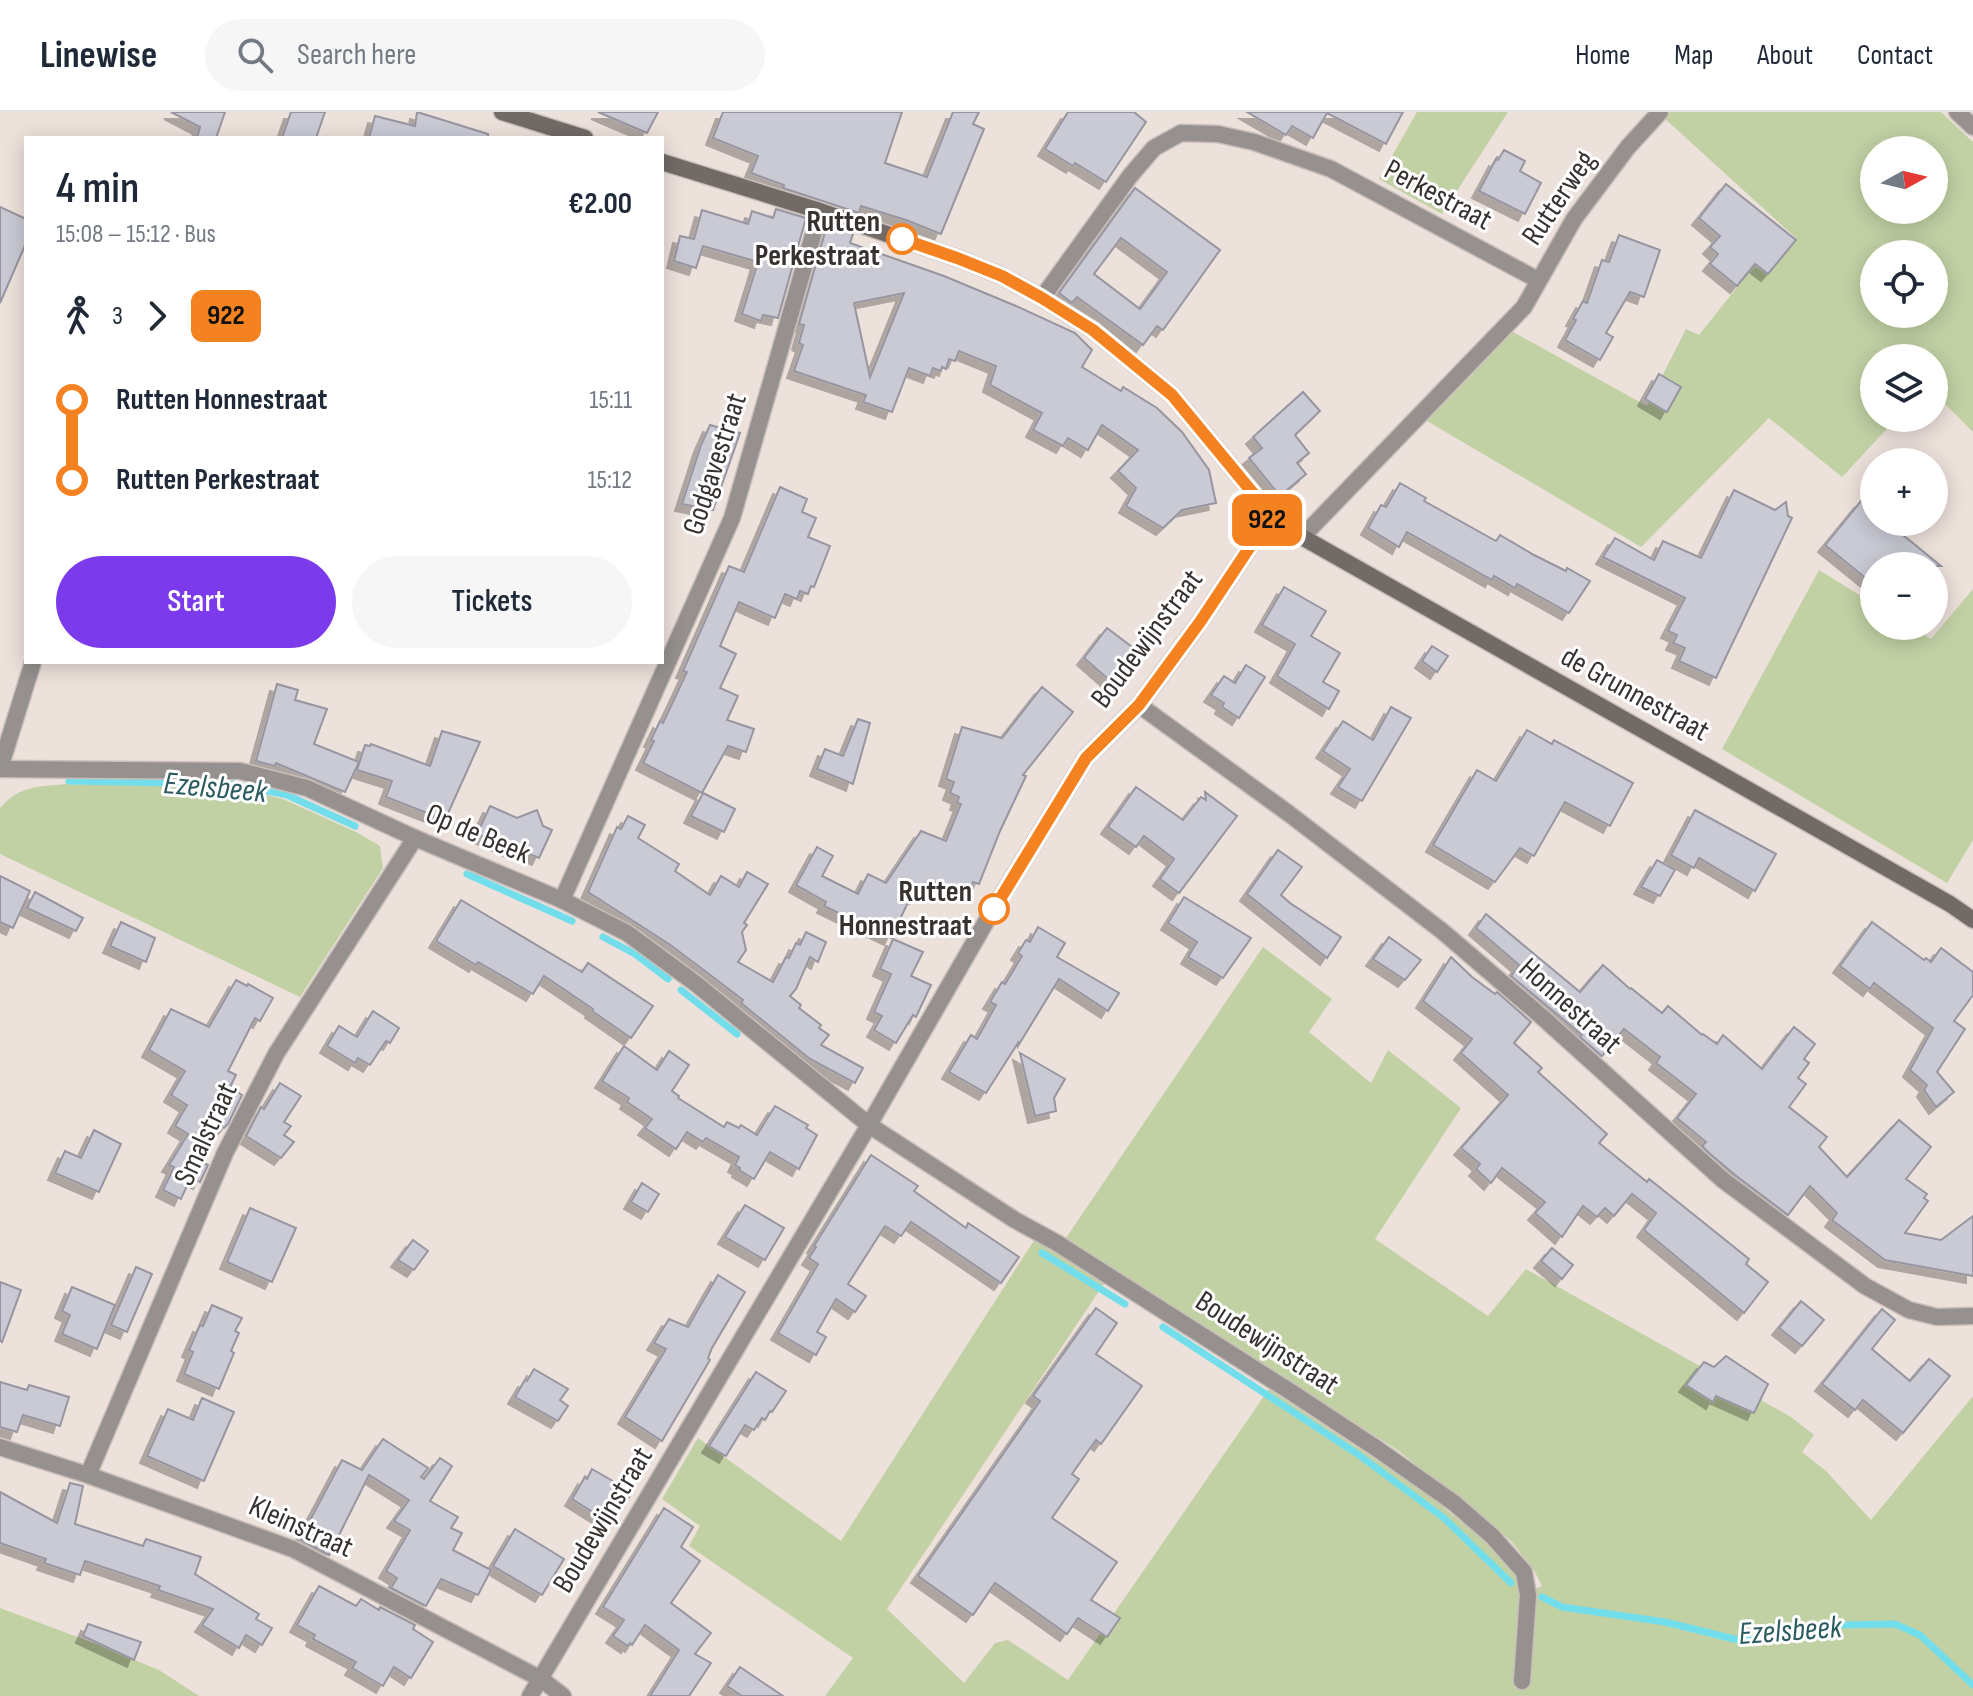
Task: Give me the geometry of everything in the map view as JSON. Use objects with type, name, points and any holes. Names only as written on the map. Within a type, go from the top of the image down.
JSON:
[{"type":"street","points":[[502,112],[579,136]]},
{"type":"street","name":"Rutterweg","points":[[1538,280],[1574,219],[1628,147],[1660,112]]},
{"type":"street","points":[[1957,112],[1973,127]]},
{"type":"street","name":"Perkestraat","points":[[1042,298],[1130,176],[1154,148],[1181,133],[1218,134],[1254,142],[1331,169],[1538,280]]},
{"type":"street","name":"de Grunnestraat","points":[[664,163],[957,258],[1002,276],[1042,298],[1093,330],[1172,395],[1271,515],[1302,537],[1950,904],[1973,920]]},
{"type":"street","name":"Godgavestraat","points":[[562,900],[732,518],[820,211]]},
{"type":"street","points":[[1302,537],[1524,307],[1538,280]]},
{"type":"street","name":"Boudewijnstraat","points":[[530,1696],[987,920],[1086,758],[1139,705],[1200,622],[1271,515]]},
{"type":"street","points":[[0,768],[32,664]]},
{"type":"street","name":"Honnestraat","points":[[1139,705],[1288,813],[1442,931],[1723,1180],[1865,1286],[1909,1310],[1937,1317],[1973,1316]]},
{"type":"street","name":"Op de Beek","points":[[0,768],[240,771],[307,788],[562,900],[627,933],[695,983],[869,1125]]},
{"type":"street","name":"Smalstraat","points":[[88,1475],[239,1125],[276,1054],[415,838]]},
{"type":"street","name":"Boudewijnstraat","points":[[869,1125],[1291,1392],[1454,1503],[1492,1536],[1524,1572],[1528,1595],[1522,1681]]},
{"type":"street","name":"Kleinstraat","points":[[0,1447],[88,1475],[293,1549],[541,1679],[563,1696]]},
{"type":"green space","points":[[1417,112],[1508,112],[1442,214],[1379,179]]},
{"type":"green space","points":[[1670,112],[1941,112],[1973,142],[1973,432],[1948,407],[1948,344],[1860,344],[1860,432],[1884,432],[1869,448],[1860,448],[1860,458],[1842,477],[1769,418],[1641,547],[1427,421],[1513,332],[1647,406],[1686,329],[1699,335],[1754,266],[1769,275],[1796,238],[1664,118]]},
{"type":"green space","points":[[1819,570],[1860,595],[1860,640],[1948,640],[1948,619],[1973,589],[1973,840],[1947,883],[1722,749]]},
{"type":"green space","points":[[67,784],[232,787],[283,799],[380,846],[383,868],[300,997],[0,854],[0,808],[7,800],[22,791]]},
{"type":"green space","points":[[1263,947],[1332,999],[1309,1032],[1371,1083],[1388,1050],[1461,1108],[1375,1239],[1488,1316],[1526,1269],[1791,1417],[1814,1435],[1802,1452],[1825,1470],[1871,1520],[1973,1396],[1973,1696],[825,1696],[853,1658],[689,1546],[700,1526],[662,1499],[698,1438],[841,1541],[1035,1239],[1105,1282],[887,1609],[964,1683],[995,1643],[1008,1640],[1068,1680],[1269,1389],[1422,1490],[1480,1537],[1514,1574],[1535,1589],[1542,1586],[1534,1570],[1511,1541],[1399,1451],[1066,1238]]},
{"type":"green space","points":[[0,1608],[159,1670],[199,1696],[0,1696]]},
{"type":"building","points":[[171,112],[225,112],[217,136],[198,136],[200,127]]},
{"type":"building","points":[[291,112],[325,112],[317,136],[283,136]]},
{"type":"building","points":[[417,112],[488,136],[370,136],[375,116],[415,126]]},
{"type":"building","points":[[598,112],[658,112],[647,133]]},
{"type":"building","points":[[723,112],[902,112],[885,163],[927,177],[953,112],[979,112],[973,124],[984,129],[941,234],[861,206],[859,213],[783,188],[784,185],[751,173],[758,156],[713,138]]},
{"type":"building","points":[[1068,112],[1134,112],[1146,122],[1106,182],[1045,149]]},
{"type":"building","points":[[1247,112],[1403,112],[1386,144],[1327,113],[1313,138],[1292,126],[1286,135]]},
{"type":"building","points":[[1504,150],[1525,161],[1520,171],[1541,183],[1525,214],[1479,191]]},
{"type":"building","points":[[1726,184],[1796,240],[1768,274],[1755,264],[1737,286],[1710,264],[1718,254],[1710,247],[1720,236],[1699,218]]},
{"type":"building","points":[[1135,188],[1220,250],[1163,330],[1157,326],[1143,345],[1077,297],[1072,303],[1059,293]],"holes":[[[1121,238],[1167,272],[1140,309],[1094,274]]]},
{"type":"building","points":[[0,207],[24,218],[24,248],[0,303]]},
{"type":"building","points":[[776,209],[806,218],[778,318],[763,315],[761,321],[742,314],[758,262],[703,246],[696,268],[674,261],[680,236],[694,239],[702,210],[748,224],[752,211],[773,218]]},
{"type":"building","points":[[827,225],[853,234],[850,243],[944,276],[1075,333],[1092,350],[1082,367],[1157,408],[1182,432],[1209,470],[1216,503],[1182,510],[1163,528],[1126,506],[1136,488],[1118,471],[1138,450],[1102,425],[1088,450],[1068,438],[1063,446],[1033,430],[1042,413],[990,385],[996,366],[959,351],[955,361],[949,359],[946,369],[933,368],[930,376],[909,368],[892,412],[863,402],[866,395],[794,371],[803,345],[799,343],[804,325],[799,324]],"holes":[[[904,293],[870,377],[854,303]]]},
{"type":"building","points":[[1619,235],[1660,250],[1644,297],[1630,292],[1606,333],[1613,337],[1600,360],[1565,340],[1583,301],[1587,303],[1602,260],[1609,262]]},
{"type":"building","points":[[1659,374],[1681,387],[1667,412],[1645,399]]},
{"type":"building","points":[[1303,392],[1320,411],[1295,435],[1309,453],[1297,463],[1306,474],[1280,496],[1249,458],[1262,448],[1253,437]]},
{"type":"building","points":[[710,425],[740,433],[713,510],[682,504]]},
{"type":"building","points":[[1400,483],[1426,498],[1424,501],[1496,541],[1500,535],[1590,581],[1569,613],[1517,584],[1515,588],[1494,576],[1492,580],[1407,532],[1399,547],[1368,528],[1381,505],[1386,507]]},
{"type":"building","points":[[780,487],[807,499],[802,512],[816,518],[808,537],[830,546],[814,587],[811,586],[808,594],[800,591],[797,599],[785,594],[775,618],[739,602],[720,646],[736,654],[720,688],[738,696],[727,720],[754,729],[746,752],[728,746],[702,793],[643,763],[660,721],[663,723],[687,672],[683,671],[729,566],[744,572]]},
{"type":"building","points":[[1734,490],[1775,510],[1786,502],[1788,516],[1792,518],[1716,678],[1679,661],[1685,648],[1673,643],[1677,635],[1668,631],[1685,598],[1603,557],[1615,538],[1654,560],[1663,541],[1701,558]]},
{"type":"building","points":[[1860,502],[1860,536],[1904,536],[1924,552],[1860,552],[1860,574],[1825,545]]},
{"type":"building","points":[[1284,587],[1326,611],[1311,636],[1340,653],[1323,682],[1339,691],[1329,709],[1277,676],[1295,644],[1262,625]]},
{"type":"building","points":[[1107,628],[1140,653],[1115,685],[1084,658]]},
{"type":"building","points":[[1432,646],[1448,656],[1437,672],[1422,661]]},
{"type":"building","points":[[1246,665],[1265,677],[1239,718],[1211,695],[1224,676],[1235,683]]},
{"type":"building","points":[[277,684],[298,690],[295,700],[327,709],[314,744],[359,762],[345,792],[276,763],[275,766],[256,761]]},
{"type":"building","points":[[1042,687],[1073,712],[1023,775],[1026,776],[979,884],[973,882],[969,893],[928,880],[916,897],[912,894],[891,938],[824,906],[826,902],[796,885],[817,847],[833,856],[822,876],[858,894],[868,874],[886,883],[921,831],[946,841],[961,804],[957,803],[959,797],[950,793],[954,782],[946,779],[962,727],[1002,738]]},
{"type":"building","points":[[1391,707],[1411,718],[1362,801],[1338,787],[1350,769],[1323,751],[1343,721],[1373,740]]},
{"type":"building","points":[[858,719],[870,723],[853,784],[817,769],[825,749],[843,756]]},
{"type":"building","points":[[1527,730],[1552,744],[1554,740],[1633,783],[1610,826],[1565,802],[1534,856],[1520,848],[1495,882],[1433,845],[1477,770],[1496,781]]},
{"type":"building","points":[[442,731],[480,742],[445,820],[386,797],[392,781],[357,770],[365,745],[371,744],[430,766]]},
{"type":"building","points":[[1136,787],[1183,820],[1201,797],[1206,800],[1205,792],[1237,816],[1179,893],[1160,879],[1174,859],[1144,836],[1136,847],[1108,827]]},
{"type":"building","points":[[703,793],[735,809],[724,832],[691,816]]},
{"type":"building","points":[[490,806],[517,818],[537,810],[543,826],[552,830],[539,858],[477,834]]},
{"type":"building","points":[[1695,810],[1776,854],[1755,891],[1699,858],[1694,868],[1671,855]]},
{"type":"building","points":[[628,816],[645,825],[638,838],[679,864],[675,871],[710,895],[721,876],[739,887],[747,872],[768,884],[744,923],[747,925],[742,932],[746,950],[738,962],[773,982],[786,957],[789,958],[796,943],[800,945],[806,932],[826,942],[818,962],[810,957],[790,996],[829,1035],[821,1045],[863,1068],[855,1083],[810,1059],[741,1003],[743,1000],[697,965],[588,892],[617,827],[621,829]]},
{"type":"building","points":[[1278,850],[1302,867],[1281,895],[1341,937],[1327,958],[1247,894]]},
{"type":"building","points":[[1657,860],[1675,870],[1660,896],[1641,887]]},
{"type":"building","points":[[0,876],[30,891],[13,928],[0,922]]},
{"type":"building","points":[[35,892],[83,918],[76,931],[27,908]]},
{"type":"building","points":[[1184,897],[1251,938],[1223,978],[1188,957],[1197,942],[1168,923]]},
{"type":"building","points":[[461,900],[582,972],[588,963],[653,1006],[631,1038],[544,976],[533,994],[478,962],[476,965],[436,941]]},
{"type":"building","points":[[1486,914],[1580,992],[1603,965],[1662,1013],[1668,1006],[1717,1044],[1723,1035],[1762,1069],[1794,1027],[1815,1044],[1804,1059],[1809,1063],[1798,1078],[1806,1084],[1789,1107],[1827,1137],[1819,1147],[1847,1177],[1899,1120],[1931,1147],[1906,1179],[1927,1194],[1924,1198],[1928,1201],[1905,1233],[1941,1240],[1973,1216],[1973,1276],[1885,1260],[1832,1220],[1837,1213],[1810,1186],[1788,1215],[1709,1153],[1702,1146],[1706,1142],[1677,1118],[1696,1094],[1656,1063],[1660,1057],[1624,1029],[1602,1056],[1580,1037],[1582,1035],[1511,976],[1519,965],[1476,928]]},
{"type":"building","points":[[121,922],[155,938],[146,962],[110,946]]},
{"type":"building","points":[[1872,922],[1924,960],[1926,958],[1931,962],[1941,948],[1973,972],[1973,995],[1954,1021],[1965,1029],[1937,1072],[1954,1092],[1936,1107],[1924,1090],[1927,1085],[1910,1070],[1933,1028],[1874,983],[1870,989],[1840,966]]},
{"type":"building","points":[[1038,927],[1065,943],[1057,957],[1119,993],[1108,1011],[1059,979],[986,1093],[949,1072],[971,1035],[977,1039],[996,1005],[990,1002],[1022,956],[1018,953],[1026,940],[1030,942]]},
{"type":"building","points":[[1389,937],[1421,960],[1405,980],[1373,959]]},
{"type":"building","points":[[893,939],[923,952],[911,976],[931,985],[916,1017],[913,1015],[896,1043],[874,1030],[882,1016],[874,1012],[891,974],[880,969]]},
{"type":"building","points":[[1451,957],[1531,1022],[1514,1043],[1542,1068],[1538,1072],[1607,1134],[1599,1143],[1749,1259],[1746,1264],[1768,1282],[1744,1313],[1644,1230],[1656,1213],[1632,1194],[1614,1216],[1605,1208],[1597,1217],[1583,1206],[1562,1237],[1535,1213],[1545,1202],[1502,1168],[1491,1183],[1476,1169],[1480,1164],[1461,1148],[1508,1095],[1461,1053],[1472,1039],[1423,1001]]},
{"type":"building","points":[[236,980],[273,998],[260,1021],[255,1018],[228,1071],[236,1075],[230,1087],[242,1095],[228,1124],[224,1128],[217,1124],[196,1159],[208,1165],[200,1182],[191,1177],[181,1199],[163,1190],[174,1167],[169,1165],[188,1134],[175,1126],[187,1105],[171,1095],[185,1071],[149,1050],[171,1009],[209,1027]]},
{"type":"building","points":[[373,1011],[399,1028],[370,1065],[358,1058],[355,1063],[327,1046],[339,1026],[357,1037]]},
{"type":"building","points":[[624,1046],[657,1070],[669,1051],[689,1065],[672,1091],[724,1127],[727,1122],[739,1128],[741,1125],[757,1135],[775,1106],[808,1125],[806,1128],[817,1135],[799,1169],[770,1152],[754,1179],[735,1165],[739,1157],[706,1138],[703,1142],[687,1132],[676,1149],[645,1128],[652,1119],[627,1102],[629,1098],[602,1081]]},
{"type":"building","points":[[1020,1053],[1065,1079],[1054,1098],[1056,1111],[1035,1116]]},
{"type":"building","points":[[280,1083],[301,1096],[284,1122],[291,1126],[284,1135],[294,1142],[281,1158],[246,1136],[261,1107],[264,1109]]},
{"type":"building","points":[[94,1130],[121,1144],[99,1192],[55,1173],[65,1151],[81,1158]]},
{"type":"building","points":[[871,1155],[918,1186],[914,1191],[966,1228],[968,1223],[1019,1257],[1001,1283],[911,1222],[901,1236],[885,1226],[848,1284],[866,1296],[855,1312],[836,1299],[817,1332],[826,1337],[816,1355],[778,1333],[818,1264],[809,1258],[814,1246]]},
{"type":"building","points":[[642,1183],[659,1194],[648,1212],[631,1202]]},
{"type":"building","points":[[745,1205],[784,1228],[765,1260],[725,1237]]},
{"type":"building","points":[[250,1208],[296,1228],[272,1282],[227,1262]]},
{"type":"building","points":[[413,1240],[428,1251],[414,1270],[398,1260]]},
{"type":"building","points":[[1552,1248],[1573,1265],[1562,1279],[1541,1261]]},
{"type":"building","points":[[136,1267],[152,1274],[127,1332],[111,1325]]},
{"type":"building","points":[[718,1275],[745,1292],[712,1348],[710,1360],[662,1441],[625,1417],[666,1349],[654,1343],[669,1319],[688,1327]]},
{"type":"building","points":[[0,1282],[21,1290],[2,1342],[0,1341]]},
{"type":"building","points":[[72,1287],[115,1305],[97,1349],[62,1334],[70,1315],[62,1311]]},
{"type":"building","points":[[1801,1301],[1824,1320],[1802,1346],[1779,1328]]},
{"type":"building","points":[[212,1305],[242,1318],[235,1331],[239,1333],[231,1351],[234,1353],[219,1389],[184,1374],[193,1352],[189,1350]]},
{"type":"building","points":[[1096,1308],[1117,1323],[1096,1354],[1142,1386],[1101,1444],[1096,1440],[1072,1474],[1079,1479],[1052,1518],[1117,1562],[1091,1600],[1120,1618],[1107,1637],[1078,1618],[1067,1634],[995,1583],[973,1615],[918,1576],[1040,1401],[1033,1396]]},
{"type":"building","points":[[1882,1309],[1895,1320],[1872,1349],[1910,1381],[1929,1359],[1950,1376],[1903,1433],[1863,1400],[1855,1410],[1822,1384]]},
{"type":"building","points":[[1726,1356],[1768,1384],[1754,1413],[1716,1396],[1713,1402],[1686,1385],[1704,1362],[1714,1367]]},
{"type":"building","points":[[534,1369],[568,1389],[560,1400],[568,1406],[558,1421],[515,1397]]},
{"type":"building","points":[[756,1372],[786,1391],[772,1412],[765,1420],[762,1418],[754,1430],[745,1425],[726,1456],[709,1446]]},
{"type":"building","points":[[0,1382],[27,1390],[29,1385],[69,1397],[60,1426],[23,1415],[17,1432],[0,1427]]},
{"type":"building","points":[[202,1398],[234,1412],[204,1481],[147,1456],[168,1409],[193,1420]]},
{"type":"building","points":[[383,1439],[428,1468],[421,1477],[424,1479],[440,1458],[452,1466],[430,1501],[458,1517],[451,1528],[462,1533],[453,1550],[491,1570],[478,1595],[441,1579],[426,1606],[391,1588],[397,1578],[386,1571],[410,1530],[394,1521],[409,1500],[369,1475],[329,1555],[300,1539],[342,1460],[362,1470]]},
{"type":"building","points":[[592,1469],[632,1492],[612,1524],[572,1499]]},
{"type":"building","points":[[70,1483],[83,1486],[75,1524],[143,1546],[146,1539],[201,1557],[195,1574],[259,1614],[256,1619],[272,1628],[262,1645],[246,1635],[239,1648],[202,1625],[213,1609],[158,1590],[160,1586],[85,1561],[80,1575],[0,1543],[0,1492],[57,1523]]},
{"type":"building","points":[[664,1508],[693,1527],[681,1547],[700,1561],[671,1603],[711,1633],[695,1654],[711,1663],[689,1696],[650,1696],[679,1650],[645,1625],[632,1645],[630,1643],[628,1646],[613,1636],[624,1620],[603,1607]]},
{"type":"building","points":[[515,1529],[564,1559],[542,1595],[493,1566]]},
{"type":"building","points":[[319,1586],[356,1606],[361,1599],[379,1610],[380,1607],[415,1625],[413,1629],[433,1642],[411,1678],[394,1667],[383,1686],[352,1668],[356,1662],[313,1639],[315,1635],[297,1625]]},
{"type":"building","points":[[88,1624],[141,1642],[134,1660],[83,1636]]},
{"type":"building","points":[[740,1667],[783,1696],[742,1696],[727,1686]]},
{"type":"waterway","name":"Ezelsbeek","points":[[69,781],[231,784],[287,795],[355,826]]},
{"type":"waterway","name":"Ezelsbeek","points":[[467,874],[572,921]]},
{"type":"waterway","name":"Ezelsbeek","points":[[603,937],[635,954],[668,979]]},
{"type":"waterway","name":"Ezelsbeek","points":[[681,990],[737,1034]]},
{"type":"waterway","name":"Ezelsbeek","points":[[1042,1253],[1125,1304]]},
{"type":"waterway","name":"Ezelsbeek","points":[[1163,1327],[1356,1453],[1444,1518],[1511,1583]]},
{"type":"waterway","name":"Ezelsbeek","points":[[1542,1597],[1562,1607],[1665,1622],[1742,1641],[1766,1638],[1795,1628],[1895,1624],[1920,1635],[1973,1685]]},
{"type":"bus line","name":"922","points":[[902,239],[1002,276],[1093,330],[1172,395],[1271,515],[1200,622],[1139,705],[1086,758],[994,909]]},
{"type":"place","name":"Rutten Perkestraat","points":[[902,239]]},
{"type":"place","name":"Rutten Honnestraat","points":[[994,909]]}]
